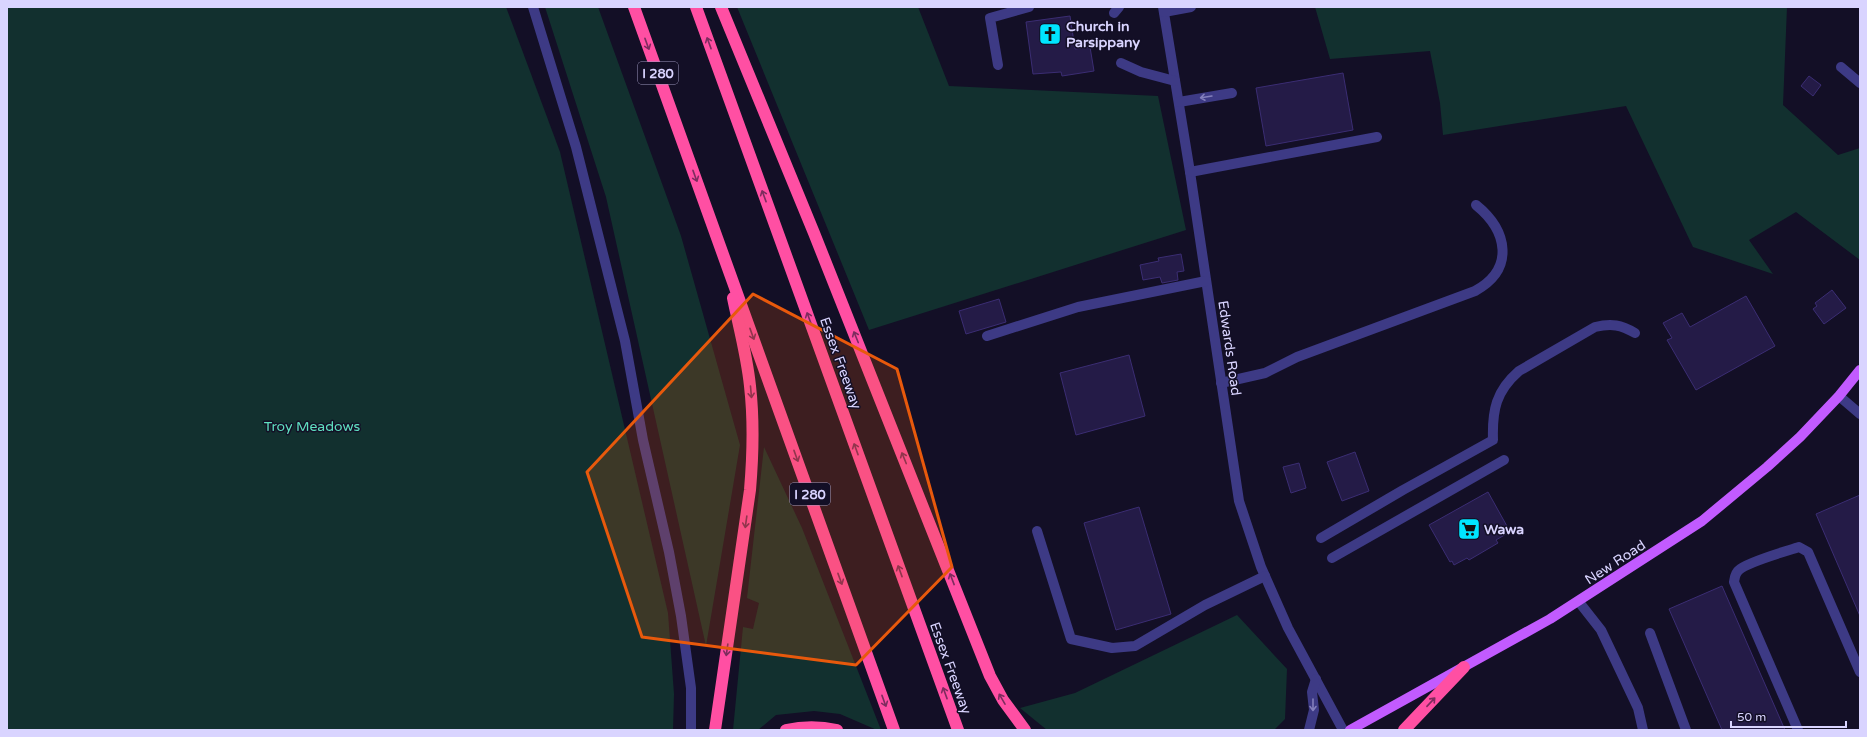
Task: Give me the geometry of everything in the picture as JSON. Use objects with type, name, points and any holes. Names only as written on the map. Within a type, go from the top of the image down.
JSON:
[{"type":"highway","name":"I 280","points":[[634,7],[894,730]]},
{"type":"highway","name":"Essex Freeway","points":[[696,7],[958,730]]},
{"type":"highway","points":[[721,7],[820,248],[990,676],[1003,700],[1025,730]]},
{"type":"highway","points":[[715,730],[750,490],[753,454],[753,419],[750,384],[725,258]]},
{"type":"highway","points":[[1404,730],[1464,667]]},
{"type":"highway","points":[[786,730],[802,726],[836,730]]},
{"type":"main road","name":"New Road","points":[[1350,730],[1579,602],[1702,521],[1737,493],[1800,437],[1839,396],[1860,370]]},
{"type":"street","points":[[532,7],[576,147],[625,341],[643,440],[669,552],[681,616],[691,688],[691,730]]},
{"type":"street","points":[[998,65],[990,18],[1029,7]]},
{"type":"street","points":[[1163,10],[1191,7]]},
{"type":"street","name":"Edwards Road","points":[[1163,10],[1190,172],[1239,501],[1265,576],[1288,628],[1343,730]]},
{"type":"street","points":[[1121,63],[1141,72],[1175,81]]},
{"type":"street","points":[[1841,66],[1860,83]]},
{"type":"street","points":[[1179,102],[1232,93]]},
{"type":"street","points":[[1190,172],[1377,137]]},
{"type":"street","points":[[1221,383],[1265,373],[1297,357],[1475,291],[1487,284],[1499,270],[1503,257],[1502,246],[1494,223],[1476,205]]},
{"type":"street","points":[[987,336],[1078,307],[1206,281]]},
{"type":"street","points":[[1321,538],[1402,490],[1493,440],[1494,412],[1497,400],[1502,389],[1519,370],[1596,327],[1608,324],[1619,325],[1635,334]]},
{"type":"street","points":[[1839,396],[1860,414]]},
{"type":"street","points":[[1332,558],[1504,460]]},
{"type":"street","points":[[1037,531],[1071,639],[1112,648],[1135,646],[1206,605],[1265,576]]},
{"type":"street","points":[[1798,730],[1734,582],[1735,576],[1739,569],[1776,554],[1799,547],[1808,552],[1860,672]]},
{"type":"street","points":[[1579,602],[1601,630],[1638,708],[1643,730]]},
{"type":"street","points":[[1650,633],[1686,730]]},
{"type":"street","points":[[1309,730],[1314,710],[1312,692],[1316,679]]},
{"type":"highlighted area","points":[[753,294],[897,369],[952,567],[856,665],[642,637],[587,472]]},
{"type":"green space","name":"Troy Meadows","points":[[7,7],[506,7],[560,152],[668,613],[674,694],[673,730],[7,730]]},
{"type":"green space","points":[[545,7],[598,7],[681,236],[740,445],[706,646],[606,197]]},
{"type":"green space","points":[[737,7],[918,7],[949,86],[1158,96],[1186,230],[869,330]]},
{"type":"green space","points":[[1315,7],[1787,7],[1783,105],[1838,155],[1860,148],[1860,260],[1796,212],[1749,240],[1773,274],[1693,247],[1626,106],[1443,135],[1440,103],[1430,51],[1330,59]]},
{"type":"green space","points":[[764,447],[802,528],[881,730],[877,730],[840,714],[814,711],[776,715],[758,730],[733,730],[743,627],[753,629],[759,603],[747,598]]},
{"type":"green space","points":[[1237,615],[1287,669],[1285,719],[1274,730],[1047,730],[1020,708],[1075,693]]},
{"type":"building","name":"Church in Parsippany","points":[[1070,16],[1075,49],[1090,47],[1094,71],[1062,76],[1061,72],[1033,74],[1026,22]]},
{"type":"building","points":[[1343,73],[1353,130],[1266,146],[1256,88]]},
{"type":"building","points":[[1809,76],[1821,85],[1813,96],[1801,86]]},
{"type":"building","points":[[1181,254],[1184,271],[1177,272],[1178,280],[1162,283],[1160,277],[1143,280],[1140,265],[1159,261],[1158,258]]},
{"type":"building","points":[[1832,290],[1846,308],[1824,324],[1813,309],[1817,306],[1815,303]]},
{"type":"building","points":[[1746,296],[1775,346],[1696,390],[1667,340],[1672,338],[1663,323],[1682,313],[1690,327]]},
{"type":"building","points":[[999,299],[1006,322],[966,334],[959,311]]},
{"type":"building","points":[[1129,355],[1145,416],[1076,435],[1060,373]]},
{"type":"building","points":[[1355,452],[1369,491],[1342,501],[1327,462]]},
{"type":"building","points":[[1299,463],[1306,488],[1291,493],[1283,467]]},
{"type":"building","name":"Wawa","points":[[1488,492],[1508,528],[1506,529],[1508,533],[1496,540],[1498,543],[1469,560],[1467,558],[1454,565],[1452,561],[1450,562],[1429,525]]},
{"type":"building","points":[[1860,495],[1860,616],[1816,514]]},
{"type":"building","points":[[1139,507],[1171,614],[1116,630],[1084,523]]},
{"type":"building","points":[[1722,586],[1785,730],[1722,730],[1669,609]]},
{"type":"place","name":"Church in Parsippany","points":[[1050,34]]},
{"type":"place","name":"Wawa","points":[[1469,529]]}]
